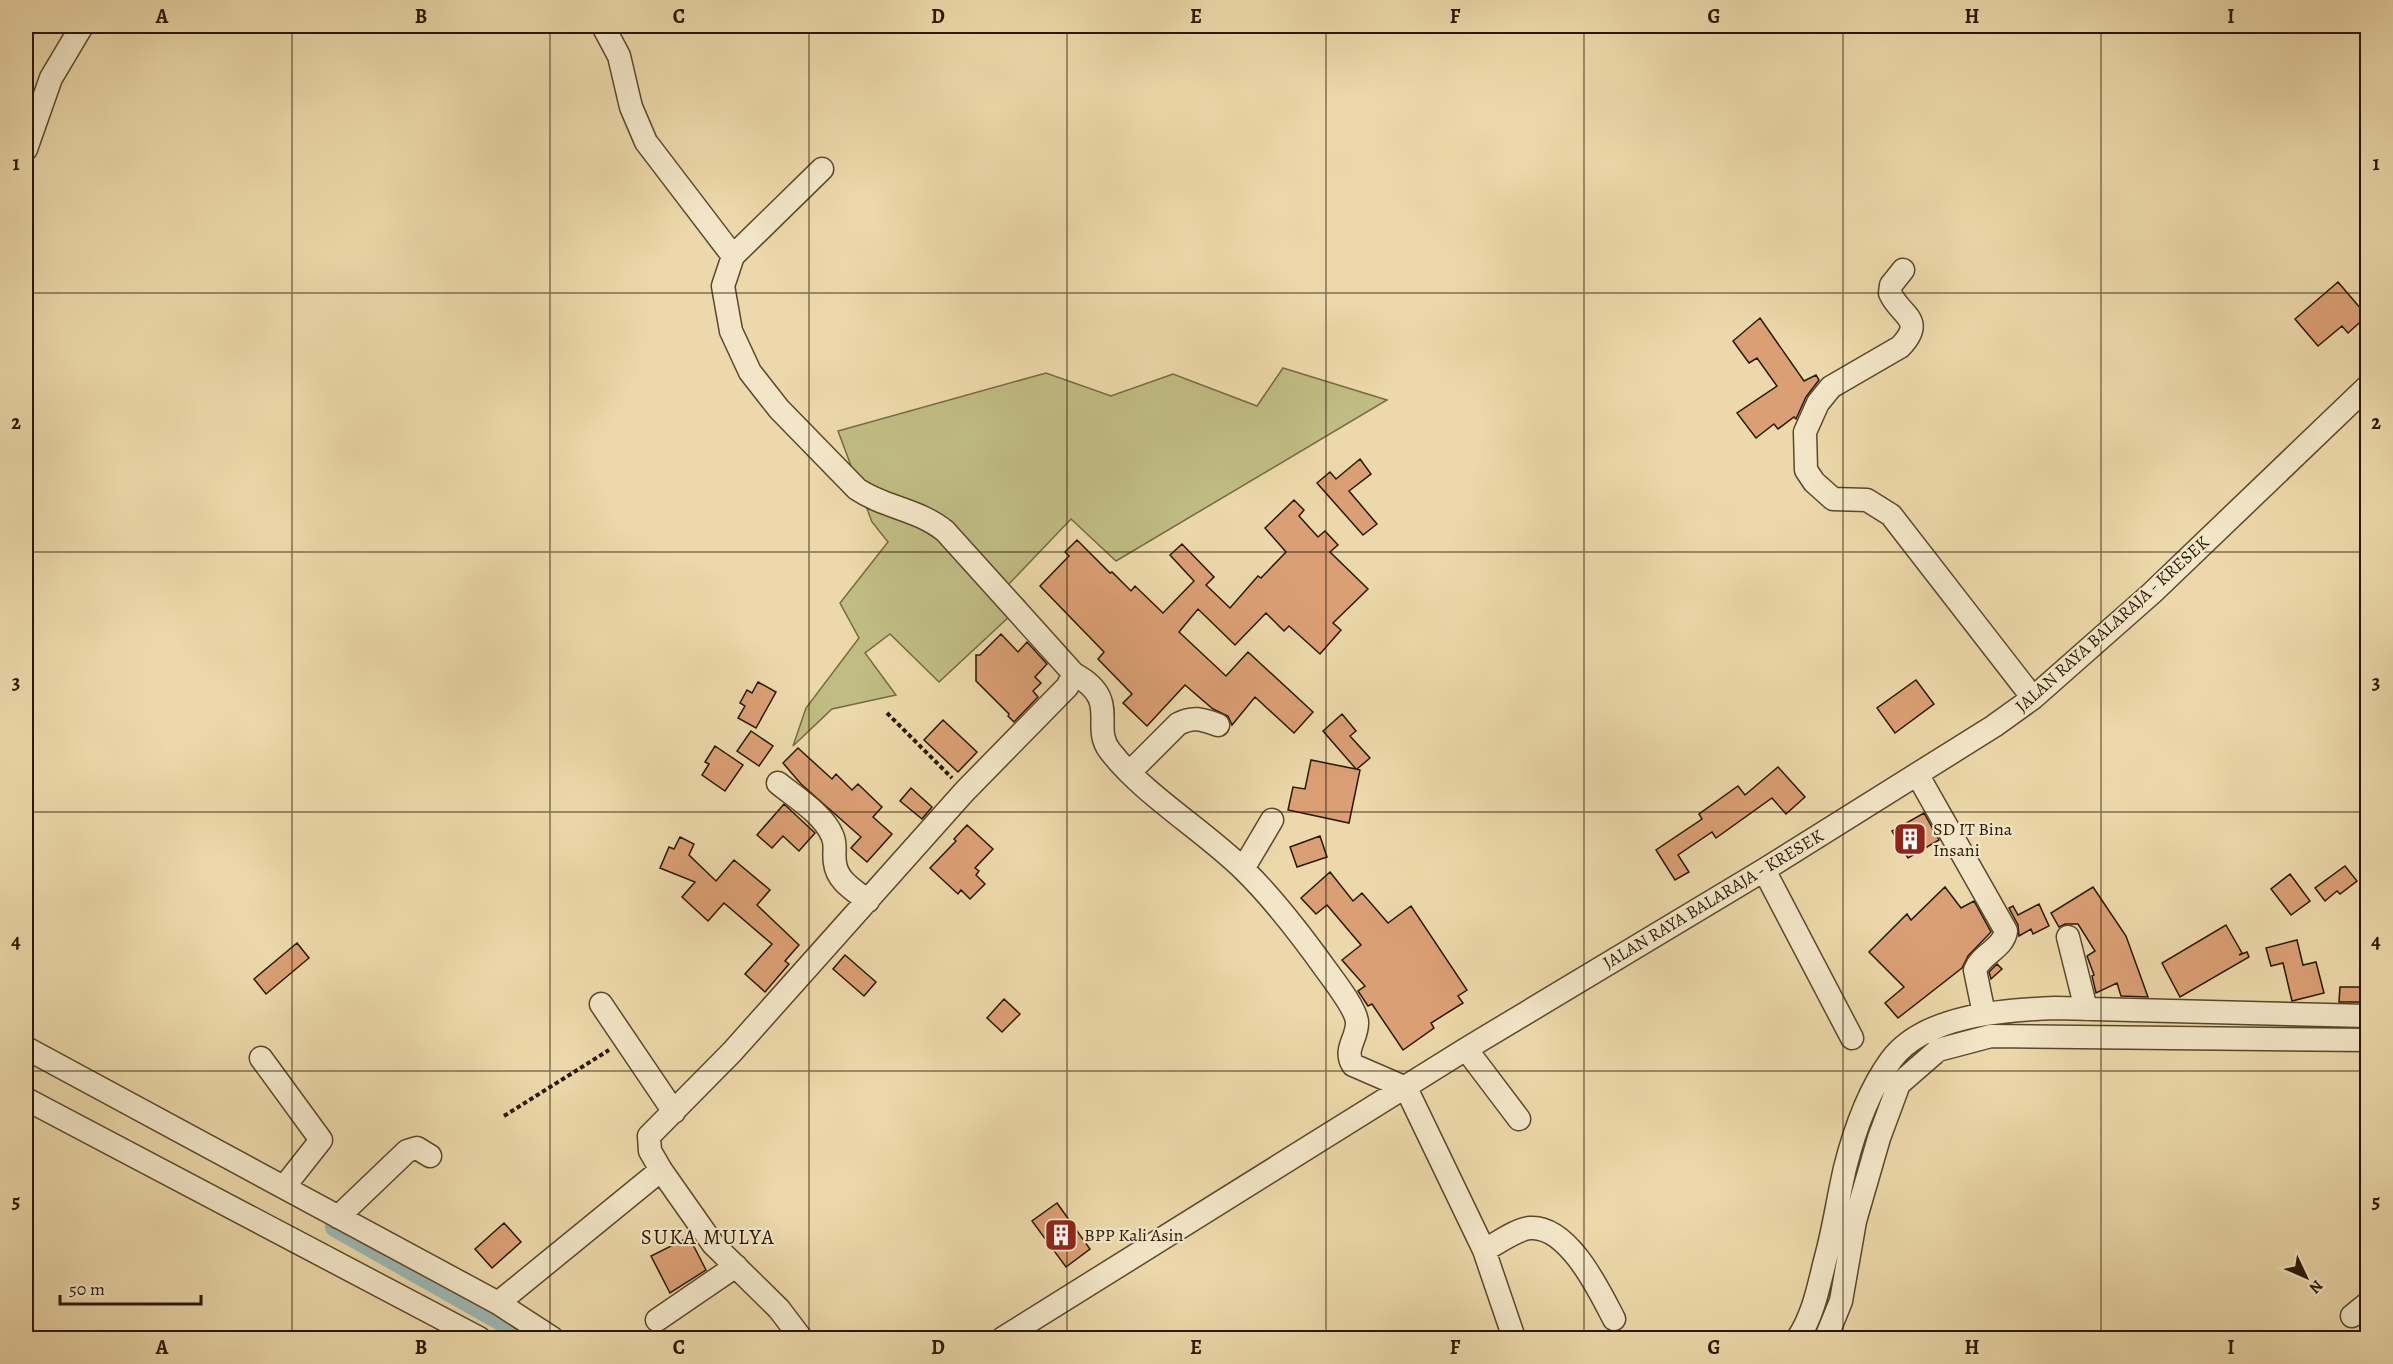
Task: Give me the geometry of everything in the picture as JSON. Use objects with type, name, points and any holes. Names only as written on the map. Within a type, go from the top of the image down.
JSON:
[{"type":"street","points":[[26,149],[51,78],[82,26]]},
{"type":"street","points":[[603,26],[619,56],[631,107],[646,142],[733,256]]},
{"type":"street","points":[[822,169],[733,256],[723,286],[731,331],[750,372],[779,409],[857,489],[871,499],[930,519],[945,531],[1074,674],[1086,680],[1102,703],[1104,738],[1108,749],[1130,772],[1243,869],[1314,954],[1353,1011],[1357,1022],[1350,1048],[1353,1065],[1406,1088],[1484,1250],[1514,1338]]},
{"type":"street","points":[[1903,270],[1891,285],[1890,293],[1912,325],[1909,338],[1900,347],[1831,387],[1824,394],[1805,432],[1806,470],[1814,482],[1833,499],[1867,500],[1891,515],[2033,698]]},
{"type":"street","name":"JALAN RAYA BALARAJA - KRESEK","points":[[1011,1336],[1466,1049],[1764,870],[2033,698],[2152,593],[2367,386]]},
{"type":"street","points":[[801,1338],[779,1310],[713,1244],[661,1170],[650,1150],[649,1136],[732,1052],[965,791],[1067,687],[1074,674]]},
{"type":"street","points":[[1130,772],[1178,724],[1188,718],[1199,718],[1218,724]]},
{"type":"street","points":[[1917,774],[2006,931],[2003,940],[1983,957],[1975,970],[1984,1014]]},
{"type":"street","points":[[778,783],[822,820],[832,833],[836,848],[835,862],[841,880],[867,901]]},
{"type":"street","points":[[1243,869],[1272,820]]},
{"type":"street","points":[[1764,870],[1852,1038]]},
{"type":"street","points":[[2068,937],[2086,1009]]},
{"type":"street","points":[[601,1004],[674,1112]]},
{"type":"street","points":[[1798,1338],[1814,1304],[1832,1237],[1845,1167],[1867,1103],[1892,1058],[1928,1031],[1984,1014],[2006,1010],[2086,1009],[2334,1027],[2367,1040]]},
{"type":"street","points":[[1826,1338],[1840,1301],[1856,1221],[1889,1104],[1899,1084],[1938,1050],[1991,1036],[2334,1027],[2367,1016]]},
{"type":"street","points":[[26,1048],[338,1217],[484,1318]]},
{"type":"street","points":[[1466,1049],[1520,1119]]},
{"type":"street","points":[[261,1058],[321,1140],[284,1187]]},
{"type":"street","points":[[26,1099],[484,1318],[552,1338]]},
{"type":"street","points":[[338,1217],[407,1151],[417,1148],[430,1156]]},
{"type":"street","points":[[484,1318],[661,1170]]},
{"type":"street","points":[[1484,1250],[1528,1228],[1542,1229],[1552,1234],[1577,1257],[1614,1318]]},
{"type":"street","points":[[657,1320],[736,1266]]},
{"type":"path","points":[[887,713],[965,791]]},
{"type":"path","points":[[504,1116],[625,1040]]},
{"type":"shaded area","points":[[1283,368],[1387,400],[1116,561],[1071,519],[1008,585],[1025,602],[939,682],[890,634],[865,653],[896,695],[832,709],[793,746],[806,708],[859,638],[840,603],[888,542],[872,522],[838,431],[1046,373],[1111,396],[1173,374],[1257,406]]},
{"type":"building","points":[[2338,282],[2367,316],[2348,333],[2342,326],[2318,346],[2295,319]]},
{"type":"building","points":[[1760,318],[1804,381],[1816,375],[1819,380],[1806,397],[1796,419],[1794,417],[1778,429],[1774,424],[1756,438],[1737,413],[1777,386],[1757,358],[1749,363],[1733,341]]},
{"type":"building","points":[[1360,459],[1371,474],[1349,491],[1377,524],[1363,535],[1317,483],[1330,472],[1336,479]]},
{"type":"building","points":[[1294,500],[1304,510],[1299,516],[1318,537],[1325,531],[1338,545],[1330,552],[1368,589],[1333,623],[1341,630],[1320,654],[1289,626],[1284,631],[1266,613],[1235,645],[1198,609],[1179,632],[1226,676],[1248,652],[1313,712],[1294,733],[1255,697],[1232,725],[1228,716],[1213,709],[1185,685],[1147,726],[1123,703],[1132,694],[1098,659],[1104,652],[1040,586],[1069,556],[1065,552],[1077,540],[1131,591],[1135,586],[1163,613],[1194,581],[1170,555],[1182,544],[1214,577],[1206,585],[1230,608],[1258,576],[1261,578],[1286,552],[1265,528]]},
{"type":"building","points":[[1001,634],[1018,652],[1027,642],[1047,664],[1035,677],[1041,683],[1033,691],[1038,697],[1014,722],[976,681],[976,655],[980,655]]},
{"type":"building","points":[[1916,680],[1934,704],[1895,733],[1877,708]]},
{"type":"building","points":[[758,682],[776,692],[756,728],[738,718],[745,706],[740,703],[747,690],[752,693]]},
{"type":"building","points":[[1342,714],[1356,731],[1350,736],[1370,758],[1357,769],[1360,770],[1349,823],[1288,810],[1293,787],[1305,789],[1311,760],[1356,769],[1323,731]]},
{"type":"building","points":[[943,720],[977,752],[958,772],[924,740]]},
{"type":"building","points":[[751,731],[773,746],[759,766],[737,751]]},
{"type":"building","points":[[715,746],[743,765],[725,791],[702,775],[709,764],[705,762]]},
{"type":"building","points":[[798,748],[832,779],[836,774],[852,790],[858,784],[882,807],[873,817],[892,834],[867,862],[851,848],[861,837],[801,784],[783,763]]},
{"type":"building","points":[[1778,767],[1805,797],[1786,814],[1772,798],[1716,838],[1712,832],[1678,855],[1689,872],[1675,880],[1656,850],[1702,819],[1699,814],[1738,786],[1745,795]]},
{"type":"building","points":[[911,788],[932,807],[922,819],[900,801]]},
{"type":"building","points":[[784,804],[815,833],[799,851],[783,836],[772,848],[757,835]]},
{"type":"building","name":"SD IT Bina Insani","points":[[1924,813],[1939,840],[1908,858],[1892,831]]},
{"type":"building","points":[[967,825],[993,849],[975,868],[979,871],[976,875],[985,884],[970,899],[961,890],[958,894],[930,868],[956,841],[954,839]]},
{"type":"building","points":[[1320,836],[1327,857],[1297,867],[1290,847]]},
{"type":"building","points":[[680,837],[694,844],[689,855],[716,881],[734,860],[770,890],[757,905],[799,945],[785,961],[789,964],[765,992],[745,974],[772,944],[724,903],[708,921],[682,897],[695,882],[660,868],[669,847],[674,849]]},
{"type":"building","points":[[2345,866],[2357,881],[2340,894],[2337,891],[2325,901],[2315,888]]},
{"type":"building","points":[[1330,872],[1353,901],[1362,893],[1388,923],[1411,906],[1467,990],[1458,996],[1463,1003],[1431,1023],[1434,1028],[1403,1050],[1372,1004],[1368,1006],[1358,991],[1365,986],[1342,960],[1361,945],[1327,905],[1316,914],[1301,898]]},
{"type":"building","points":[[2290,874],[2310,901],[2291,915],[2271,889]]},
{"type":"building","points":[[1945,887],[1961,908],[1974,901],[1991,932],[1968,956],[1962,968],[1898,1018],[1885,1003],[1904,987],[1869,952],[1907,914],[1911,920]]},
{"type":"building","points":[[2093,887],[2126,936],[2148,997],[2121,996],[2117,983],[2096,993],[2092,976],[2094,975],[2087,956],[2095,951],[2078,924],[2065,924],[2059,927],[2051,913]]},
{"type":"building","points":[[2039,904],[2049,926],[2033,934],[2031,929],[2019,936],[2018,925],[2009,908],[2013,906],[2018,915]]},
{"type":"building","points":[[2226,925],[2242,953],[2239,955],[2247,952],[2249,957],[2180,997],[2162,963]]},
{"type":"building","points":[[2297,940],[2303,965],[2316,962],[2324,993],[2292,1001],[2283,963],[2271,966],[2266,948]]},
{"type":"building","points":[[297,943],[309,958],[266,994],[254,979]]},
{"type":"building","points":[[845,955],[876,982],[864,996],[833,969]]},
{"type":"building","points":[[1997,964],[2002,969],[1991,979],[1989,972]]},
{"type":"building","points":[[2340,987],[2367,987],[2367,1002],[2339,1002]]},
{"type":"building","points":[[1004,999],[1020,1014],[1002,1032],[987,1018]]},
{"type":"building","name":"BPP Kali Asin","points":[[1057,1203],[1090,1249],[1066,1267],[1032,1221]]},
{"type":"building","points":[[504,1223],[521,1242],[492,1268],[475,1249]]},
{"type":"building","points":[[689,1237],[706,1270],[670,1293],[651,1256]]},
{"type":"waterway","points":[[1881,1085],[1936,1034]]},
{"type":"waterway","points":[[335,1227],[531,1338]]},
{"type":"place","name":"SD IT Bina Insani","points":[[1910,839]]},
{"type":"place","name":"BPP Kali Asin","points":[[1061,1235]]},
{"type":"district","name":"SUKA MULYA","points":[[708,1237]]}]
